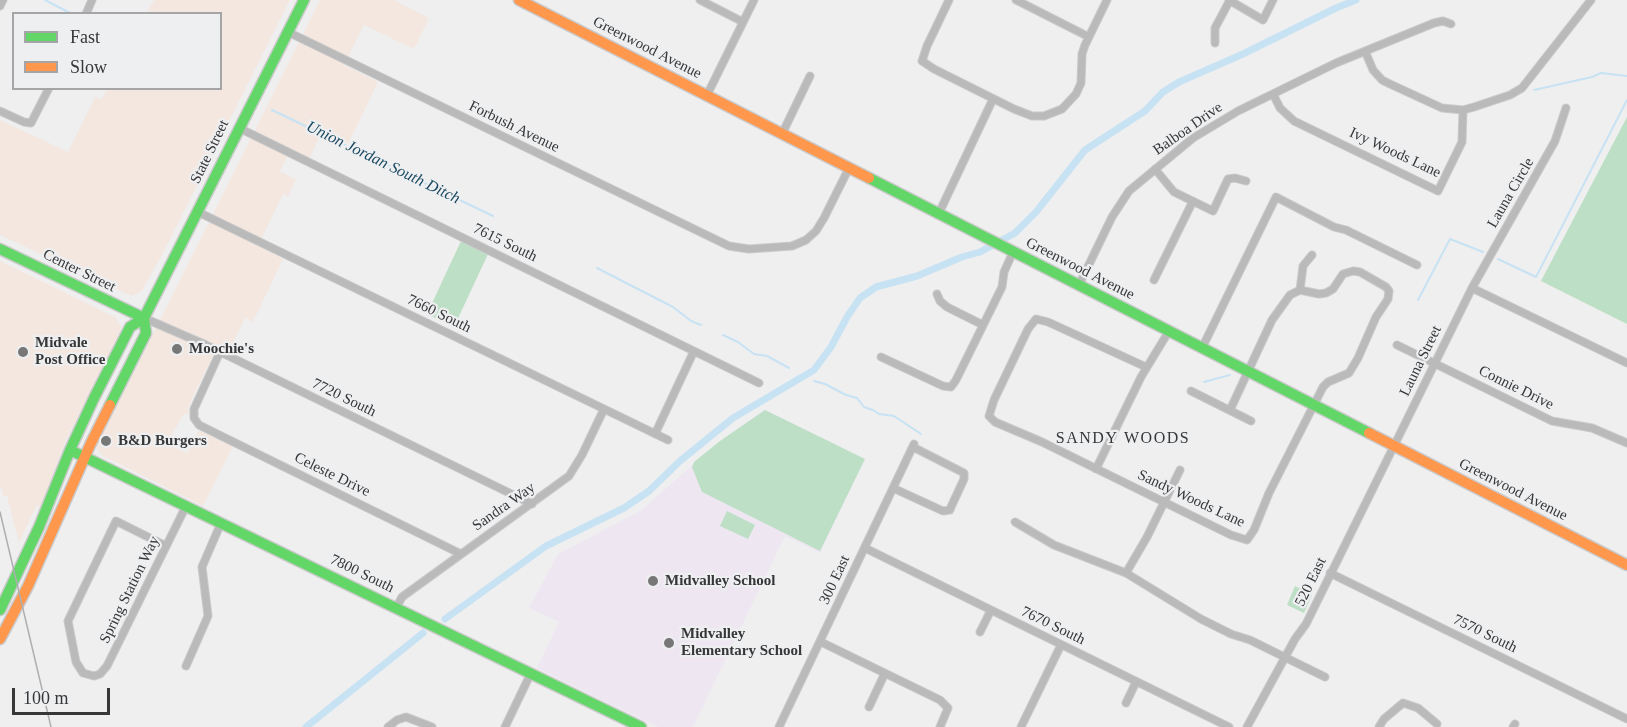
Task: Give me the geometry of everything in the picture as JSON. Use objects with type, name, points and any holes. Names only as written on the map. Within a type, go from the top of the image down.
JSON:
[{"type":"main road","name":"State Street","points":[[0,610],[39,527],[70,450],[130,327],[144,318],[304,0]]},
{"type":"main road","name":"Greenwood Avenue","points":[[520,0],[1627,565]]},
{"type":"main road","name":"Center Street","points":[[0,249],[144,318]]},
{"type":"main road","name":"State Street","points":[[0,639],[33,576],[85,457],[146,333],[144,318]]},
{"type":"main road","name":"7800 South","points":[[70,450],[641,727]]},
{"type":"street","points":[[0,6],[3,0]]},
{"type":"street","points":[[700,0],[743,22]]},
{"type":"street","points":[[707,95],[754,0]]},
{"type":"street","points":[[949,0],[922,61],[993,99],[1032,116],[1044,116],[1070,103],[1081,83],[1082,54],[1107,0]]},
{"type":"street","points":[[1016,0],[1089,37]]},
{"type":"street","points":[[1215,43],[1215,28],[1229,0],[1263,20],[1273,0]]},
{"type":"street","points":[[1365,51],[1373,70],[1382,80],[1432,105],[1463,110],[1510,95],[1522,88],[1591,0]]},
{"type":"street","name":"Balboa Drive","points":[[1079,285],[1120,203],[1129,191],[1215,124],[1365,51],[1434,23],[1443,21],[1450,24]]},
{"type":"street","name":"Forbush Avenue","points":[[288,32],[729,246],[749,249],[792,246],[806,240],[820,225],[849,168]]},
{"type":"street","points":[[782,134],[810,76]]},
{"type":"street","points":[[0,111],[31,123],[48,90]]},
{"type":"street","name":"Ivy Woods Lane","points":[[1273,94],[1286,115],[1302,125],[1438,191],[1461,142],[1463,110]]},
{"type":"street","points":[[939,213],[993,99]]},
{"type":"street","name":"Launa Circle","points":[[1472,288],[1555,141],[1566,108]]},
{"type":"street","name":"7615 South","points":[[239,128],[759,383]]},
{"type":"street","points":[[1155,169],[1170,189],[1213,211],[1228,179],[1231,177],[1246,181]]},
{"type":"street","points":[[1202,348],[1276,197],[1334,227],[1346,230],[1417,265]]},
{"type":"street","points":[[1154,280],[1193,201]]},
{"type":"street","name":"7660 South","points":[[198,212],[668,440]]},
{"type":"street","points":[[881,357],[949,388],[956,380],[1002,287],[1010,250]]},
{"type":"street","points":[[1300,290],[1303,266],[1312,255]]},
{"type":"street","points":[[1230,410],[1272,320],[1286,299],[1294,292],[1300,290],[1326,293],[1333,289],[1343,274],[1353,271],[1382,283],[1389,291],[1388,299],[1376,317],[1354,366],[1344,376],[1326,384],[1314,405]]},
{"type":"street","points":[[1472,288],[1627,363]]},
{"type":"street","name":"Launa Street","points":[[1395,446],[1472,288]]},
{"type":"street","points":[[937,294],[940,301],[947,307],[983,325]]},
{"type":"street","name":"7720 South","points":[[144,318],[220,352],[532,504]]},
{"type":"street","name":"Sandy Woods Lane","points":[[1146,367],[1048,322],[1036,319],[1023,339],[994,400],[989,416],[995,422],[1042,442],[1231,536],[1247,540],[1254,530],[1269,493],[1314,405]]},
{"type":"street","points":[[1096,469],[1146,367],[1169,332]]},
{"type":"street","name":"Connie Drive","points":[[1397,345],[1552,421],[1592,428],[1627,443]]},
{"type":"street","points":[[655,434],[694,351]]},
{"type":"street","name":"Celeste Drive","points":[[220,352],[194,409],[194,418],[203,427],[461,554]]},
{"type":"street","points":[[1191,391],[1251,421]]},
{"type":"street","name":"Sandra Way","points":[[396,608],[402,597],[560,484],[575,467],[604,409]]},
{"type":"street","name":"300 East","points":[[779,727],[821,642],[893,488],[914,445],[964,473],[964,479],[950,510],[943,511],[893,488]]},
{"type":"street","name":"520 East","points":[[1247,727],[1285,657],[1306,624],[1395,446]]},
{"type":"street","points":[[1126,573],[1180,470]]},
{"type":"street","name":"Spring Station Way","points":[[166,546],[116,522],[68,621],[76,662],[83,673],[89,676],[100,674],[108,666],[186,506]]},
{"type":"street","points":[[1015,522],[1054,544],[1126,573],[1202,620],[1230,634],[1250,640],[1325,677]]},
{"type":"street","points":[[186,666],[208,616],[209,608],[202,567],[221,523]]},
{"type":"street","name":"7670 South","points":[[865,548],[1229,727]]},
{"type":"street","name":"7570 South","points":[[1330,573],[1627,719]]},
{"type":"street","points":[[981,632],[991,610]]},
{"type":"street","points":[[821,642],[940,700],[948,708],[940,727]]},
{"type":"street","points":[[1021,727],[1061,645]]},
{"type":"street","points":[[505,727],[531,673]]},
{"type":"street","points":[[869,707],[885,673]]},
{"type":"street","points":[[1126,703],[1136,681]]},
{"type":"street","points":[[1379,727],[1384,719],[1403,703],[1418,708],[1437,724]]},
{"type":"street","points":[[388,727],[406,717],[432,727]]},
{"type":"shaded area","points":[[154,0],[290,0],[167,245],[142,291],[131,296],[0,235],[0,120],[68,152],[95,97],[101,99],[106,90],[222,90],[222,12],[148,12]]},
{"type":"shaded area","points":[[320,0],[394,0],[429,18],[414,49],[364,25],[344,65],[378,82],[348,144],[322,132],[309,159],[290,150],[280,171],[296,180],[288,196],[283,194],[258,246],[283,259],[253,322],[245,318],[230,350],[218,345],[189,405],[188,414],[184,414],[167,443],[187,453],[199,430],[233,446],[203,506],[103,456],[97,446]]},
{"type":"shaded area","points":[[0,261],[115,317],[121,327],[65,442],[41,507],[37,505],[19,543],[7,496],[3,496],[0,484]]},
{"type":"shaded area","name":"Midvalley School","points":[[765,410],[865,459],[820,553],[785,536],[693,727],[658,727],[537,668],[559,622],[529,608],[558,554],[640,511],[720,441]]},
{"type":"green space","points":[[1627,117],[1627,324],[1541,281]]},
{"type":"green space","points":[[461,241],[488,254],[454,327],[427,314]]},
{"type":"green space","points":[[765,410],[865,459],[820,551],[702,492],[692,467],[694,462],[720,441]]},
{"type":"green space","points":[[727,511],[755,525],[748,539],[720,526]]},
{"type":"green space","points":[[1295,586],[1312,595],[1304,613],[1287,605]]},
{"type":"waterway","name":"Union Jordan South Ditch","points":[[45,0],[68,12]]},
{"type":"waterway","points":[[445,619],[546,546],[624,508],[649,491],[680,461],[733,418],[814,370],[831,347],[860,298],[876,287],[917,276],[980,252],[1015,233],[1036,212],[1085,150],[1145,111],[1163,92],[1179,82],[1356,0]]},
{"type":"waterway","points":[[1534,90],[1601,73],[1627,76]]},
{"type":"waterway","name":"Union Jordan South Ditch","points":[[1498,259],[1536,277],[1627,100]]},
{"type":"waterway","name":"Union Jordan South Ditch","points":[[272,110],[493,216]]},
{"type":"waterway","name":"Union Jordan South Ditch","points":[[1418,300],[1450,239],[1483,252]]},
{"type":"waterway","name":"Union Jordan South Ditch","points":[[597,268],[673,307],[691,321],[701,325]]},
{"type":"waterway","name":"Union Jordan South Ditch","points":[[723,335],[738,342],[754,354],[767,356],[789,368]]},
{"type":"waterway","name":"Union Jordan South Ditch","points":[[1204,382],[1230,375]]},
{"type":"waterway","name":"Union Jordan South Ditch","points":[[814,381],[857,398],[864,407],[879,414],[894,416],[921,434]]},
{"type":"waterway","points":[[306,727],[423,633]]},
{"type":"tram line","points":[[0,512],[51,727]]},
{"type":"traffic: fast","points":[[110,405],[146,333],[144,318],[304,0]]},
{"type":"traffic: fast","points":[[869,178],[1369,433]]},
{"type":"traffic: fast","points":[[0,249],[144,318]]},
{"type":"traffic: fast","points":[[0,610],[39,527],[94,398],[130,327],[144,318]]},
{"type":"traffic: fast","points":[[70,450],[641,727]]},
{"type":"traffic: slow","points":[[519,0],[869,178]]},
{"type":"traffic: slow","points":[[0,639],[28,586],[110,405]]},
{"type":"traffic: slow","points":[[1369,433],[1627,565]]},
{"type":"place","name":"Moochie's","points":[[177,349]]},
{"type":"place","name":"Midvale Post Office","points":[[23,352]]},
{"type":"place","name":"B&D Burgers","points":[[106,441]]},
{"type":"place","name":"Midvalley School","points":[[653,581]]},
{"type":"place","name":"Midvalley Elementary School","points":[[669,643]]},
{"type":"district","name":"SANDY WOODS","points":[[1123,439]]}]
